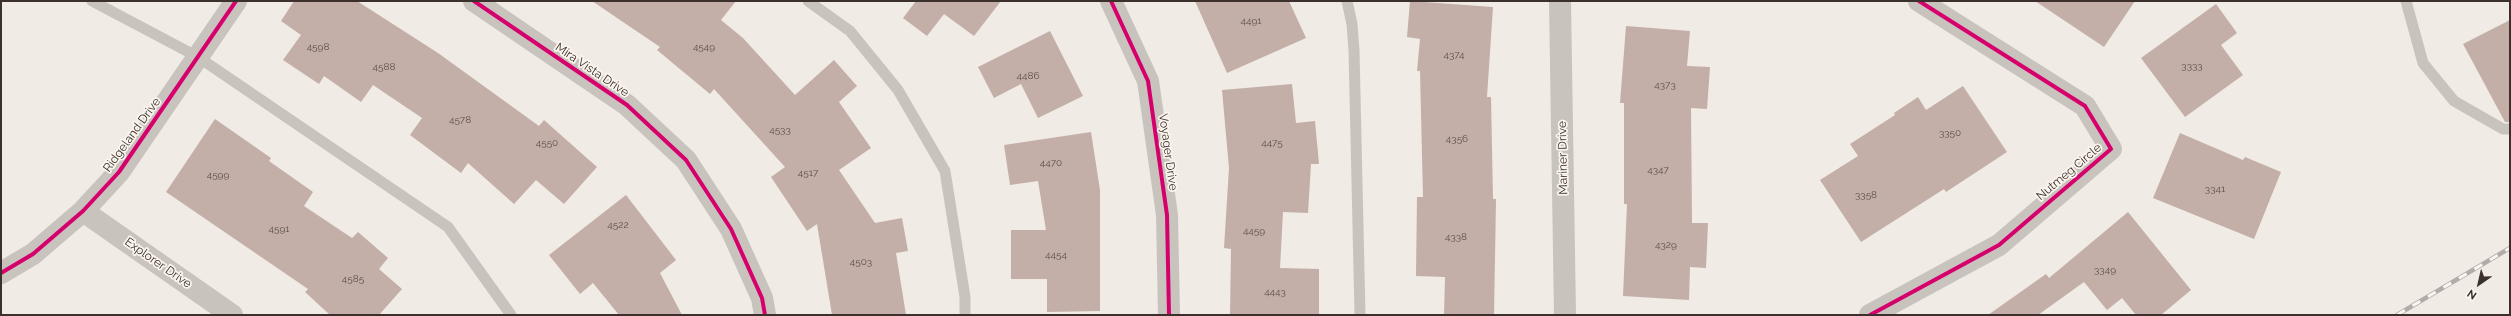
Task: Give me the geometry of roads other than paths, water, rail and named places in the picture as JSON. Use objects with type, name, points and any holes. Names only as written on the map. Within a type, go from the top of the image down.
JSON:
[{"type":"street","name":"Ridgeland Drive","points":[[1,273],[33,254],[83,212],[119,172],[236,1]]},
{"type":"street","name":"Mira Vista Drive","points":[[474,1],[626,105],[686,160],[731,228],[762,298],[765,315]]},
{"type":"street","name":"Voyager Drive","points":[[1111,1],[1148,81],[1168,215],[1169,315]]},
{"type":"street","name":"Mariner Drive","points":[[1560,1],[1565,315]]},
{"type":"street","name":"Nutmeg Circle","points":[[1870,315],[1999,245],[2112,149],[2085,106],[1919,1]]},
{"type":"street","name":"Explorer Drive","points":[[83,212],[232,315]]},
{"type":"lane","points":[[92,1],[198,57],[448,228],[511,315]]},
{"type":"lane","points":[[808,1],[850,31],[898,90],[945,171],[965,297],[965,315]]},
{"type":"lane","points":[[1346,1],[1352,24],[1354,50],[1360,315]]},
{"type":"lane","points":[[2406,1],[2423,63],[2454,101],[2503,129],[2510,129]]},
{"type":"railway","points":[[2397,315],[2510,248]]}]
